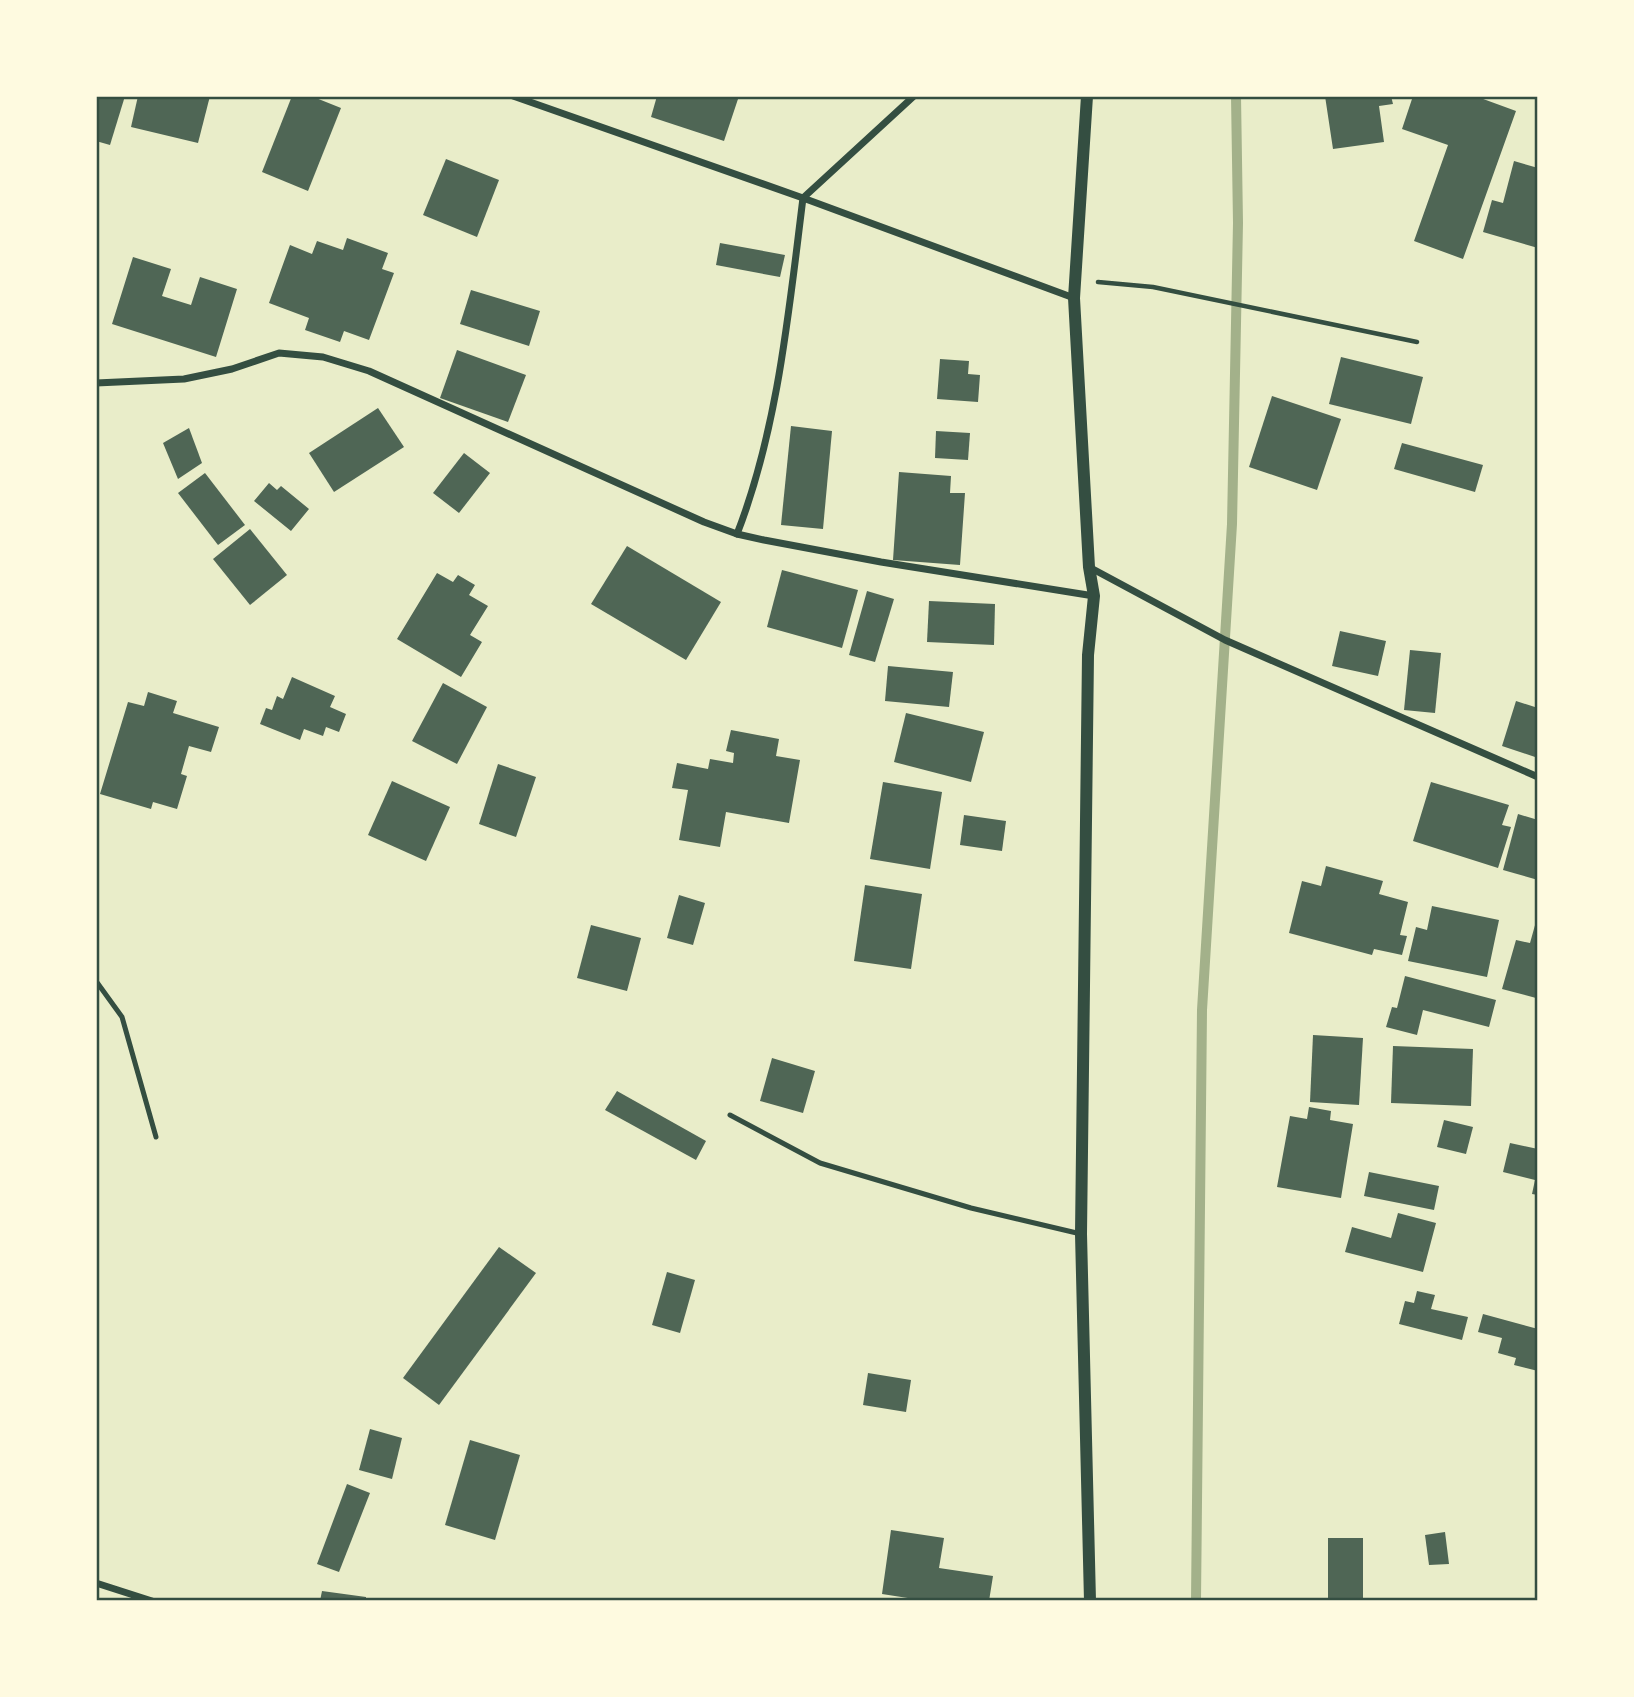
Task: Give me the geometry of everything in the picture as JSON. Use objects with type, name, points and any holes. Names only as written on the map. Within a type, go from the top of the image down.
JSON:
[{"type":"street","points":[[513,96],[1075,292]]},
{"type":"street","points":[[737,534],[754,491],[785,342],[803,198],[914,96]]},
{"type":"street","points":[[1087,96],[1075,292],[1089,567],[1094,596],[1088,655],[1081,1234],[1090,1601]]},
{"type":"street","points":[[96,383],[184,379],[232,369],[279,353],[323,357],[369,371],[704,522],[737,534],[881,562],[1094,596]]},
{"type":"street","points":[[1089,567],[1225,640],[1538,778]]},
{"type":"street","points":[[96,1583],[152,1601]]},
{"type":"lane","points":[[96,981],[122,1017],[156,1137]]},
{"type":"lane","points":[[730,1115],[820,1163],[971,1208],[1081,1234]]},
{"type":"path","points":[[1075,292],[1092,282],[1153,287],[1417,342]]},
{"type":"building","points":[[96,96],[125,96],[110,145],[96,141]]},
{"type":"building","points":[[138,96],[210,96],[198,143],[131,127]]},
{"type":"building","points":[[292,96],[311,96],[341,108],[308,191],[262,172]]},
{"type":"building","points":[[657,96],[739,96],[724,141],[651,117]]},
{"type":"building","points":[[1325,96],[1391,96],[1393,104],[1379,106],[1384,142],[1333,149]]},
{"type":"building","points":[[1413,96],[1475,96],[1516,111],[1463,259],[1414,241],[1448,145],[1402,129]]},
{"type":"building","points":[[446,159],[499,180],[477,237],[423,215]]},
{"type":"building","points":[[1514,161],[1538,168],[1538,248],[1483,232],[1492,200],[1503,203]]},
{"type":"building","points":[[347,238],[388,253],[382,269],[394,273],[369,340],[344,331],[340,342],[305,330],[309,318],[269,303],[290,245],[312,254],[317,241],[343,250]]},
{"type":"building","points":[[720,243],[785,255],[780,277],[716,265]]},
{"type":"building","points":[[133,257],[171,269],[162,296],[191,305],[200,277],[237,289],[216,357],[112,324]]},
{"type":"building","points":[[471,290],[540,311],[529,346],[460,324]]},
{"type":"building","points":[[457,350],[526,375],[508,422],[440,398]]},
{"type":"building","points":[[1341,357],[1423,377],[1411,424],[1329,404]]},
{"type":"building","points":[[940,359],[969,361],[968,374],[980,375],[978,402],[937,399]]},
{"type":"building","points":[[1272,396],[1341,419],[1317,490],[1249,467]]},
{"type":"building","points":[[378,408],[404,447],[334,492],[309,453]]},
{"type":"building","points":[[791,426],[832,431],[823,529],[781,525]]},
{"type":"building","points":[[189,428],[202,463],[178,479],[163,443]]},
{"type":"building","points":[[936,431],[970,433],[968,460],[935,458]]},
{"type":"building","points":[[1402,443],[1483,465],[1475,492],[1394,469]]},
{"type":"building","points":[[464,453],[490,473],[459,513],[433,493]]},
{"type":"building","points":[[899,472],[951,476],[950,493],[965,493],[960,565],[893,560]]},
{"type":"building","points":[[205,473],[245,525],[218,545],[178,493]]},
{"type":"building","points":[[269,483],[277,490],[281,486],[309,509],[291,531],[254,501]]},
{"type":"building","points":[[250,529],[287,575],[250,605],[213,559]]},
{"type":"building","points":[[627,546],[721,602],[686,660],[591,604]]},
{"type":"building","points":[[782,570],[858,590],[842,648],[767,627]]},
{"type":"building","points":[[437,573],[453,582],[458,575],[475,585],[469,595],[488,606],[470,635],[482,642],[461,677],[397,639]]},
{"type":"building","points":[[867,591],[894,599],[875,662],[849,655]]},
{"type":"building","points":[[929,601],[995,604],[994,645],[927,642]]},
{"type":"building","points":[[1340,631],[1386,641],[1378,676],[1332,666]]},
{"type":"building","points":[[1410,650],[1441,653],[1435,713],[1404,710]]},
{"type":"building","points":[[888,666],[953,672],[949,707],[885,701]]},
{"type":"building","points":[[292,677],[335,696],[330,707],[346,714],[339,732],[326,727],[323,736],[304,729],[300,740],[260,724],[266,708],[272,710],[277,696],[283,699]]},
{"type":"building","points":[[443,683],[487,707],[457,764],[412,741]]},
{"type":"building","points":[[148,692],[177,701],[173,713],[219,727],[211,752],[189,746],[181,774],[187,776],[177,809],[153,802],[151,809],[100,794],[128,702],[144,706]]},
{"type":"building","points":[[1516,701],[1538,708],[1538,758],[1502,746]]},
{"type":"building","points":[[906,713],[984,732],[971,782],[894,762]]},
{"type":"building","points":[[731,730],[779,739],[776,756],[800,760],[789,823],[726,812],[720,847],[679,840],[688,790],[672,788],[677,763],[708,769],[710,759],[733,763],[734,753],[726,751]]},
{"type":"building","points":[[498,764],[536,777],[516,837],[479,824]]},
{"type":"building","points":[[392,781],[450,807],[426,861],[368,835]]},
{"type":"building","points":[[883,782],[942,792],[930,869],[870,859]]},
{"type":"building","points":[[1431,782],[1509,805],[1502,825],[1511,827],[1498,868],[1413,841]]},
{"type":"building","points":[[1518,814],[1538,820],[1538,880],[1503,870]]},
{"type":"building","points":[[964,815],[1006,821],[1002,851],[960,845]]},
{"type":"building","points":[[1326,866],[1383,881],[1379,894],[1408,902],[1400,935],[1407,936],[1402,955],[1374,949],[1372,955],[1289,933],[1302,881],[1321,886]]},
{"type":"building","points":[[865,885],[922,894],[911,969],[854,961]]},
{"type":"building","points":[[679,895],[705,903],[693,945],[667,938]]},
{"type":"building","points":[[1432,906],[1499,920],[1487,977],[1408,961],[1416,927],[1427,930]]},
{"type":"building","points":[[1537,918],[1536,998],[1502,989],[1516,940],[1530,943]]},
{"type":"building","points":[[591,925],[641,938],[627,991],[577,978]]},
{"type":"building","points":[[1405,976],[1496,1000],[1489,1027],[1423,1010],[1417,1035],[1386,1027],[1392,1007],[1397,1008]]},
{"type":"building","points":[[1313,1035],[1363,1038],[1359,1105],[1310,1102]]},
{"type":"building","points":[[1393,1046],[1473,1049],[1471,1106],[1391,1103]]},
{"type":"building","points":[[772,1058],[815,1071],[803,1113],[760,1101]]},
{"type":"building","points":[[617,1091],[706,1141],[696,1160],[605,1110]]},
{"type":"building","points":[[1309,1107],[1331,1111],[1330,1120],[1353,1124],[1341,1198],[1277,1187],[1290,1116],[1307,1119]]},
{"type":"building","points":[[1444,1120],[1473,1127],[1466,1154],[1437,1147]]},
{"type":"building","points":[[1510,1143],[1538,1149],[1538,1195],[1532,1194],[1535,1180],[1503,1172]]},
{"type":"building","points":[[1369,1172],[1439,1186],[1434,1210],[1364,1196]]},
{"type":"building","points":[[1398,1213],[1436,1223],[1423,1272],[1345,1252],[1352,1227],[1391,1238]]},
{"type":"building","points":[[499,1247],[536,1273],[439,1405],[403,1378]]},
{"type":"building","points":[[667,1272],[695,1280],[680,1333],[652,1325]]},
{"type":"building","points":[[1417,1291],[1435,1295],[1431,1309],[1468,1317],[1462,1340],[1399,1324],[1405,1301],[1414,1303]]},
{"type":"building","points":[[1483,1314],[1538,1329],[1538,1371],[1514,1365],[1516,1358],[1498,1353],[1502,1338],[1478,1332]]},
{"type":"building","points":[[868,1373],[911,1380],[906,1412],[863,1405]]},
{"type":"building","points":[[370,1429],[402,1438],[392,1479],[359,1470]]},
{"type":"building","points":[[470,1440],[520,1455],[495,1540],[445,1525]]},
{"type":"building","points":[[347,1484],[370,1493],[339,1572],[317,1564]]},
{"type":"building","points":[[891,1530],[944,1538],[939,1568],[993,1576],[989,1601],[927,1601],[882,1594]]},
{"type":"building","points":[[1445,1532],[1449,1564],[1429,1565],[1425,1535]]},
{"type":"building","points":[[1328,1538],[1363,1538],[1363,1601],[1328,1601]]},
{"type":"building","points":[[322,1591],[366,1597],[366,1601],[320,1601]]},
{"type":"waterway","points":[[1196,1601],[1202,1010],[1232,524],[1238,223],[1236,96]]}]
